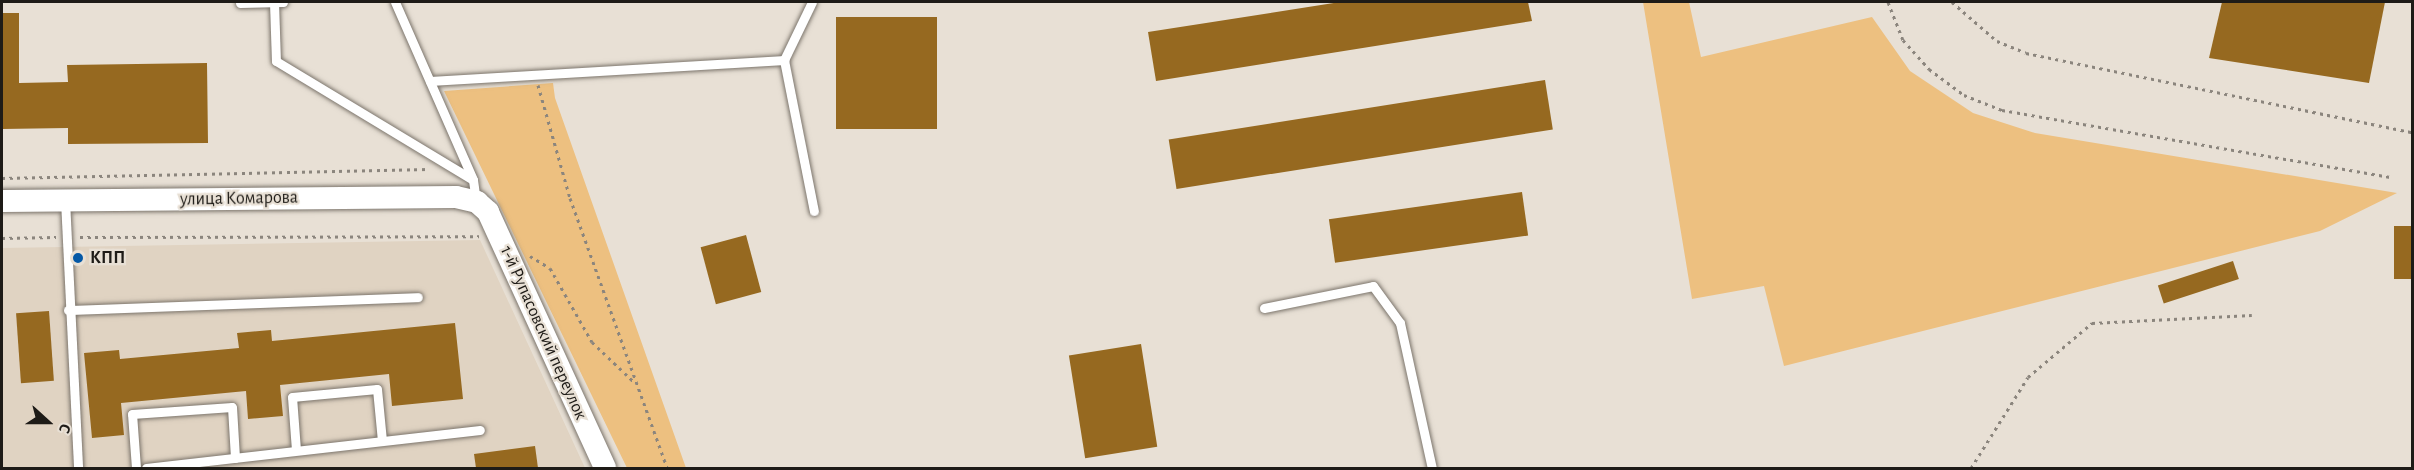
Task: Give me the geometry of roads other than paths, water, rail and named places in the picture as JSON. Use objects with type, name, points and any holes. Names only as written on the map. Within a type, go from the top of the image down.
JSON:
[{"type":"street","name":"улица Комарова","points":[[2,201],[456,197],[475,191]]},
{"type":"street","name":"1-й Рупасовский переулок","points":[[475,191],[488,212],[605,468]]},
{"type":"lane","points":[[274,2],[276,61],[440,160],[475,191]]},
{"type":"lane","points":[[240,3],[283,2]]},
{"type":"lane","points":[[395,2],[475,191]]},
{"type":"lane","points":[[813,2],[784,60],[814,211]]},
{"type":"lane","points":[[430,81],[784,60]]},
{"type":"lane","points":[[65,200],[78,468]]},
{"type":"lane","points":[[1264,309],[1373,286],[1400,322],[1432,468]]},
{"type":"lane","points":[[69,310],[418,297]]},
{"type":"lane","points":[[296,450],[292,397],[377,389],[382,441]]},
{"type":"lane","points":[[136,468],[132,414],[232,406],[235,458]]},
{"type":"lane","points":[[146,468],[480,430]]},
{"type":"place","name":"КПП","points":[[78,258]]}]
